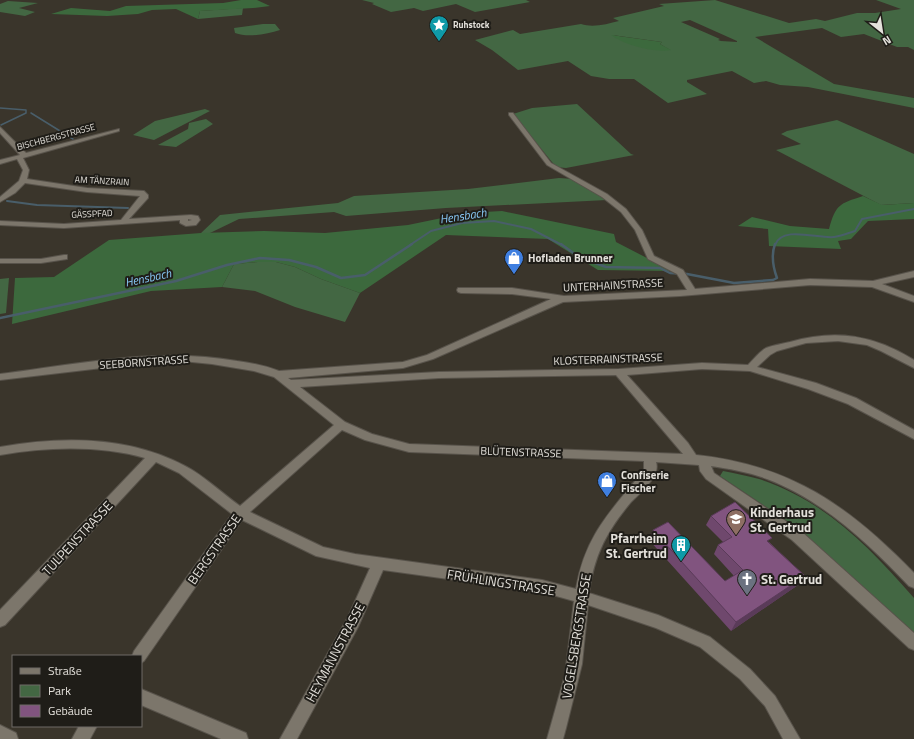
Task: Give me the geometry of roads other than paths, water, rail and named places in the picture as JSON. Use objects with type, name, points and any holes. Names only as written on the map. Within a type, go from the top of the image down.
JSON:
[{"type":"street","points":[[511,114],[549,164],[588,185],[622,208],[636,223],[644,238],[651,258],[684,277],[717,290]]},
{"type":"street","points":[[0,129],[21,156],[25,163],[26,171],[23,181],[15,190],[0,200]]},
{"type":"street","name":"BISCHBERGSTRASSE","points":[[0,162],[117,130]]},
{"type":"street","name":"AM TÄNZRAIN","points":[[23,181],[87,190],[141,193],[144,195],[144,198],[122,223]]},
{"type":"street","name":"GÄSSPFAD","points":[[0,223],[64,226],[185,218]]},
{"type":"street","points":[[0,261],[41,262],[64,257]]},
{"type":"street","name":"UNTERHAINSTRASSE","points":[[278,375],[403,365],[430,357],[555,301],[563,299],[693,292],[810,282],[873,284],[914,274]]},
{"type":"street","points":[[684,277],[693,292]]},
{"type":"street","points":[[873,284],[914,299]]},
{"type":"street","points":[[461,290],[512,291],[563,299]]},
{"type":"street","points":[[750,368],[768,352],[804,340],[828,337],[856,340],[882,346],[914,365]]},
{"type":"street","name":"SEEBORNSTRASSE","points":[[0,377],[128,362],[183,358],[242,365],[278,375],[341,425]]},
{"type":"street","name":"KLOSTERRAINSTRASSE","points":[[290,384],[439,375],[619,372],[702,366],[750,368],[812,386],[852,401],[894,422],[914,435]]},
{"type":"street","points":[[619,372],[684,446],[698,459],[710,476],[797,536],[914,643]]},
{"type":"street","name":"BLÜTENSTRASSE","points":[[341,425],[369,437],[409,448],[698,459],[746,468],[785,482],[826,503],[866,534],[913,579]]},
{"type":"street","name":"BERGSTRASSE","points":[[140,655],[240,513],[341,425]]},
{"type":"street","name":"FRÜHLINGSTRASSE","points":[[0,451],[22,447],[87,444],[122,448],[154,456],[183,470],[240,513],[321,552],[379,563],[542,586],[582,597],[658,622],[705,642],[745,674],[770,701],[792,739]]},
{"type":"street","name":"TULPENSTRASSE","points":[[0,620],[154,456]]},
{"type":"street","name":"VOGELSBERGSTRASSE","points":[[555,739],[562,716],[576,654],[583,580],[595,544],[606,525],[650,472],[651,465],[648,457]]},
{"type":"street","name":"HEYMANNSTRASSE","points":[[288,739],[353,622],[379,563]]},
{"type":"street","points":[[142,697],[240,739]]},
{"type":"street","points":[[80,739],[88,727]]},
{"type":"street","points":[[0,733],[10,739]]},
{"type":"waterway","points":[[0,108],[26,110],[26,113],[1,125]]},
{"type":"waterway","points":[[31,113],[73,139]]},
{"type":"waterway","points":[[7,201],[37,205],[128,208]]},
{"type":"waterway","name":"Hensbach","points":[[775,245],[779,239],[793,234],[827,237],[839,236],[855,231],[862,219],[914,209]]},
{"type":"waterway","name":"Hensbach","points":[[410,245],[431,231],[462,223],[494,221],[531,229],[562,245]]},
{"type":"waterway","name":"Hensbach","points":[[0,318],[176,281],[227,265],[260,258],[289,260],[316,267],[341,278],[365,275],[412,244]]},
{"type":"waterway","name":"Hensbach","points":[[561,244],[579,257],[606,267],[660,268],[670,273],[687,274],[734,283],[773,280],[777,278],[773,261],[775,244]]},
{"type":"place","name":"Ruhstock","points":[[439,42]]},
{"type":"place","name":"Hofladen Brunner","points":[[514,275]]},
{"type":"place","name":"Confiserie Fischer","points":[[607,498]]},
{"type":"place","name":"Kinderhaus St. Gertrud","points":[[736,536]]},
{"type":"place","name":"Pfarrheim St. Gertrud","points":[[681,562]]},
{"type":"place","name":"St. Gertrud","points":[[747,596]]}]
